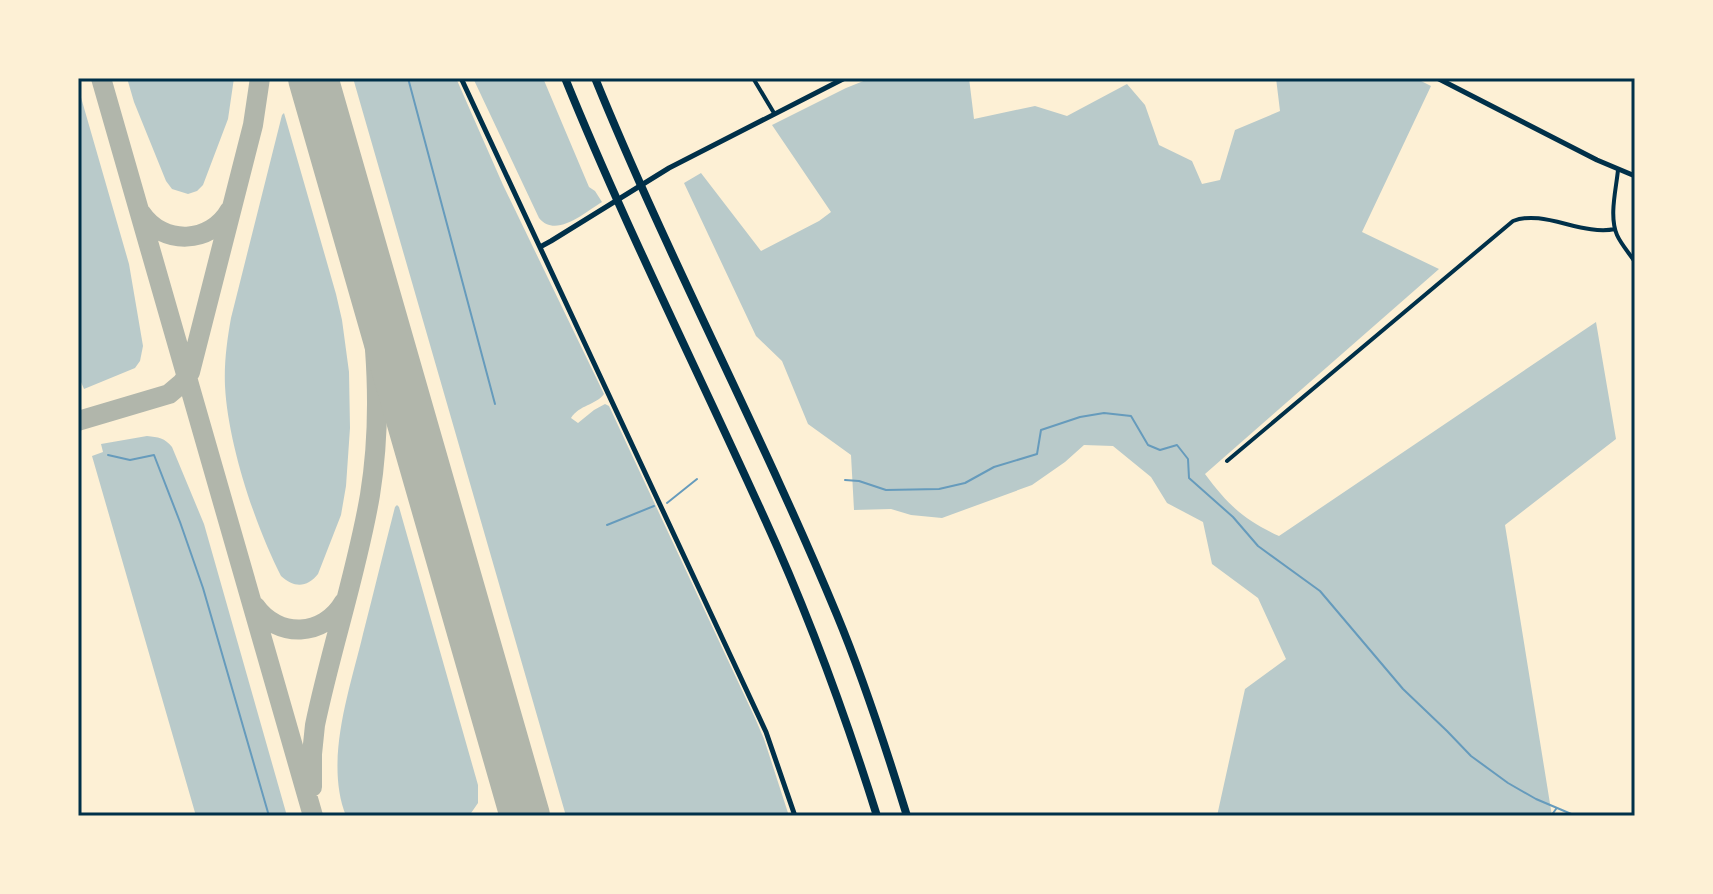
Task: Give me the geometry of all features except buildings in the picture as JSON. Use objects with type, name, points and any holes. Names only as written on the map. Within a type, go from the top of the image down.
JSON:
[{"type":"highway","points":[[565,78],[593,146],[764,516],[822,655],[877,816]]},
{"type":"highway","points":[[595,78],[643,191],[838,617],[907,816]]},
{"type":"street","points":[[461,78],[766,732],[795,816]]},
{"type":"street","points":[[753,78],[774,113]]},
{"type":"street","points":[[540,247],[669,168],[845,78]]},
{"type":"street","points":[[1437,78],[1635,176]]},
{"type":"street","points":[[1618,170],[1613,215],[1615,229],[1635,262]]},
{"type":"street","points":[[1227,461],[1513,221],[1530,217],[1595,230],[1615,229]]},
{"type":"shaded area","points":[[127,78],[234,78],[228,119],[203,185],[197,191],[188,194],[172,189],[166,181]]},
{"type":"shaded area","points":[[353,78],[456,78],[503,185],[604,394],[571,418],[578,423],[594,410],[605,404],[609,406],[755,718],[789,816],[566,816]]},
{"type":"shaded area","points":[[473,78],[543,78],[589,187],[602,202],[562,225],[546,224],[539,218]]},
{"type":"shaded area","points":[[871,78],[969,78],[974,119],[1035,106],[1067,116],[1127,84],[1145,105],[1159,145],[1192,161],[1202,184],[1220,180],[1235,130],[1280,111],[1276,78],[1415,78],[1431,86],[1362,232],[1439,269],[1205,474],[1238,511],[1279,536],[1596,322],[1616,439],[1505,525],[1552,816],[1217,816],[1245,689],[1286,659],[1258,598],[1212,564],[1203,522],[1167,503],[1151,477],[1113,446],[1084,445],[1032,485],[942,518],[911,515],[891,509],[854,510],[851,455],[808,424],[782,361],[756,336],[684,183],[701,173],[761,251],[819,221],[831,212],[772,125]]},
{"type":"shaded area","points":[[78,87],[129,264],[143,346],[135,368],[84,389],[78,382]]},
{"type":"shaded area","points":[[284,113],[336,294],[349,372],[350,428],[341,515],[318,574],[300,585],[281,576],[262,533],[237,458],[225,386],[231,318]]},
{"type":"shaded area","points":[[147,436],[161,438],[172,447],[204,524],[287,816],[196,816],[92,456],[103,452],[101,444]]},
{"type":"shaded area","points":[[397,505],[478,785],[478,803],[469,816],[346,816],[340,795],[338,749],[341,725]]},
{"type":"waterway","points":[[408,78],[495,404]]},
{"type":"waterway","points":[[845,480],[886,490],[939,489],[965,483],[994,467],[1037,454],[1041,430],[1104,413],[1131,416],[1148,445],[1160,450],[1177,445],[1188,459],[1189,478],[1233,517],[1258,546],[1320,591],[1403,689],[1471,756],[1508,783],[1576,816]]},
{"type":"waterway","points":[[108,455],[130,460],[154,455],[203,588],[269,816]]},
{"type":"waterway","points":[[667,503],[697,479]]},
{"type":"waterway","points":[[607,525],[654,506]]},
{"type":"waterway","points":[[1551,816],[1556,809]]},
{"type":"taxiway","points":[[101,78],[313,816]]},
{"type":"taxiway","points":[[78,421],[169,394],[190,372],[253,125],[260,78]]},
{"type":"taxiway","points":[[141,213],[150,224],[162,231],[187,237],[211,229],[230,210]]},
{"type":"taxiway","points":[[312,787],[315,725],[358,553],[374,465],[376,376],[365,258]]},
{"type":"taxiway","points":[[255,606],[276,624],[301,630],[325,622],[344,602]]},
{"type":"taxiway","points":[[515,780],[516,816]]},
{"type":"runway","points":[[313,78],[525,816]]}]
